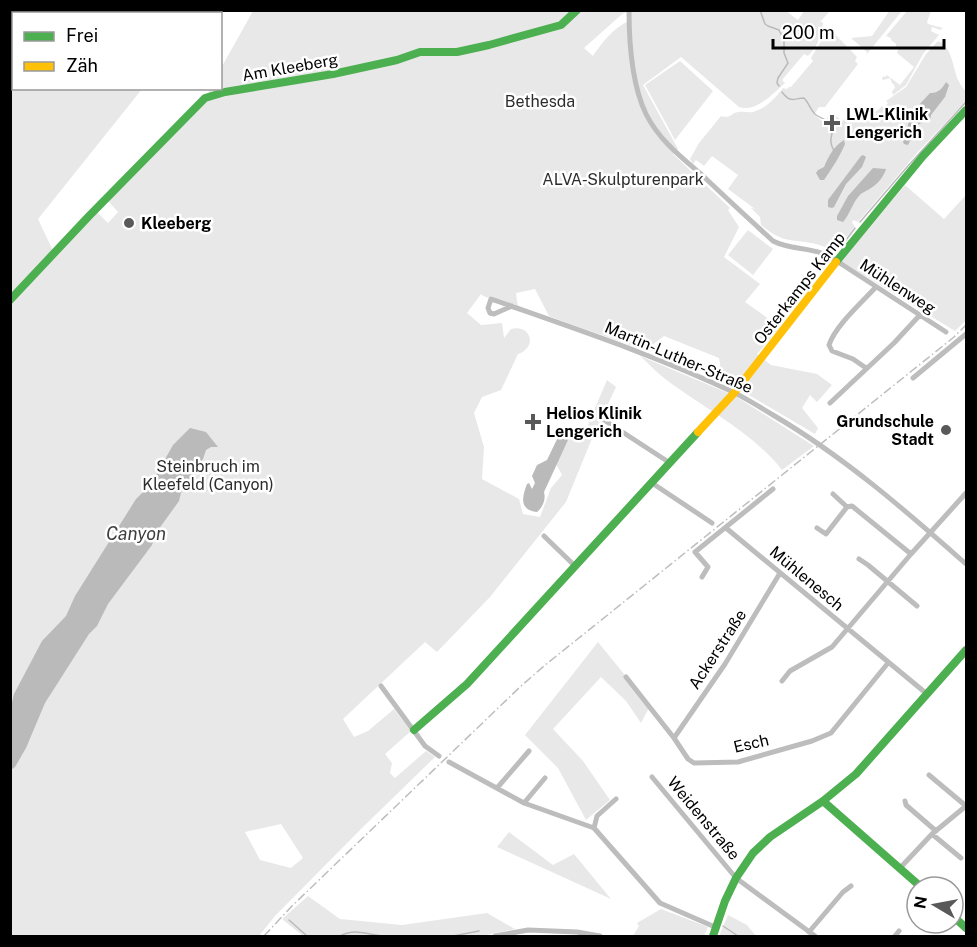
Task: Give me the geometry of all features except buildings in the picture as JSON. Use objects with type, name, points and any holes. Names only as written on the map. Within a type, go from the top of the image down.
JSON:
[{"type":"street","name":"Am Kleeberg","points":[[10,300],[205,98],[225,92],[333,74],[397,60],[420,52],[457,52],[489,45],[561,25],[577,10]]},
{"type":"street","points":[[629,10],[635,79],[639,96],[646,115],[658,132],[675,152],[773,241],[786,246],[819,251],[837,261]]},
{"type":"street","name":"Osterkamps Kamp","points":[[414,730],[467,684],[734,393],[923,156],[966,110]]},
{"type":"street","name":"Mühlenweg","points":[[837,261],[946,332]]},
{"type":"street","points":[[866,368],[853,359],[832,351],[829,345],[840,327],[876,287]]},
{"type":"street","name":"Martin-Luther-Straße","points":[[512,306],[634,349],[734,393],[836,456],[931,532],[966,564]]},
{"type":"street","points":[[830,403],[894,343],[919,316]]},
{"type":"street","points":[[913,378],[964,336],[966,344]]},
{"type":"street","points":[[604,420],[670,463]]},
{"type":"street","points":[[652,483],[712,523]]},
{"type":"street","points":[[702,578],[708,567],[695,552],[773,489]]},
{"type":"street","points":[[782,681],[790,671],[831,647],[966,493]]},
{"type":"street","points":[[833,494],[847,507],[852,506],[911,554]]},
{"type":"street","points":[[817,528],[826,534],[847,507]]},
{"type":"street","name":"Mühlenesch","points":[[726,528],[927,694]]},
{"type":"street","points":[[544,536],[576,567]]},
{"type":"street","points":[[859,559],[917,606]]},
{"type":"street","name":"Ackerstraße","points":[[674,738],[725,664],[780,573]]},
{"type":"street","points":[[713,936],[736,878],[753,853],[770,837],[823,801],[856,774],[966,650]]},
{"type":"street","name":"Esch","points":[[626,678],[688,759],[694,763],[738,762],[812,741],[831,733],[888,663]]},
{"type":"street","points":[[381,686],[425,746],[439,756]]},
{"type":"street","points":[[497,788],[529,751]]},
{"type":"street","points":[[449,762],[524,803],[594,828],[660,903],[715,927]]},
{"type":"street","points":[[900,868],[934,833],[966,806],[929,775]]},
{"type":"street","name":"Weidenstraße","points":[[652,777],[736,878],[815,936]]},
{"type":"street","points":[[524,803],[545,778]]},
{"type":"street","points":[[594,828],[597,816],[616,799]]},
{"type":"street","points":[[823,801],[908,875]]},
{"type":"street","points":[[905,801],[906,805],[961,858]]},
{"type":"street","points":[[809,932],[843,892],[851,886]]},
{"type":"street","points":[[495,936],[528,930],[577,932],[600,936]]},
{"type":"green space","points":[[890,10],[902,11],[866,55],[867,52],[851,38],[872,36]]},
{"type":"green space","points":[[11,11],[165,11],[12,12],[12,90],[141,90],[38,219],[53,251],[11,294]]},
{"type":"green space","name":"Steinbruch im Kleefeld (Canyon)","points":[[253,11],[628,11],[584,48],[593,56],[612,32],[627,22],[631,11],[786,11],[798,20],[804,11],[830,11],[820,22],[823,22],[823,27],[817,45],[808,56],[804,54],[782,80],[785,83],[758,105],[739,107],[681,57],[643,85],[678,149],[673,154],[730,208],[728,210],[739,227],[724,257],[760,284],[745,302],[780,327],[757,354],[771,365],[817,374],[832,385],[817,402],[810,395],[802,408],[818,428],[815,434],[742,391],[723,383],[719,358],[664,336],[651,346],[648,352],[561,321],[549,316],[535,289],[516,293],[518,308],[481,294],[467,313],[481,325],[502,323],[504,338],[511,329],[518,328],[530,337],[528,346],[518,354],[501,390],[482,397],[474,413],[484,447],[482,479],[519,499],[523,514],[540,517],[551,488],[562,475],[556,464],[572,433],[585,432],[607,380],[616,387],[566,502],[490,597],[437,652],[425,642],[343,719],[354,737],[368,731],[394,709],[411,731],[385,754],[392,763],[390,773],[395,778],[426,751],[435,757],[275,916],[259,936],[11,936],[10,302],[97,212],[108,223],[118,212],[108,201],[202,103],[208,101],[209,90],[222,90],[222,66]],"holes":[[[281,824],[303,858],[291,868],[260,860],[245,832]]]},
{"type":"green space","points":[[907,11],[931,11],[928,24],[943,28],[940,30],[932,27],[931,31],[939,35],[923,54],[906,85],[893,95],[894,85],[890,78],[883,80],[883,76],[887,75],[900,85],[914,67],[897,53],[899,49],[896,44],[886,36]]},
{"type":"green space","points":[[828,31],[832,31],[857,57],[855,61],[858,64],[825,107],[819,107],[814,115],[825,123],[828,116],[836,116],[843,121],[847,116],[850,119],[863,118],[882,106],[884,108],[888,103],[886,101],[906,87],[926,54],[938,41],[949,52],[958,80],[966,92],[966,101],[916,154],[858,222],[853,220],[852,223],[855,226],[834,250],[784,239],[774,234],[761,225],[760,217],[751,208],[755,209],[728,189],[738,175],[712,156],[704,166],[696,160],[693,164],[690,159],[699,143],[721,116],[727,117],[738,112],[758,110],[770,102],[783,88],[791,87],[813,61],[811,58]]},
{"type":"green space","points":[[680,61],[713,91],[675,140],[645,85]]},
{"type":"green space","points":[[905,185],[944,219],[966,195],[966,320],[955,331],[841,261]]},
{"type":"green space","points":[[748,230],[773,249],[753,275],[728,255]]},
{"type":"green space","points":[[640,356],[735,396],[814,446],[782,470],[758,445],[668,381]]},
{"type":"green space","points":[[598,642],[650,706],[641,723],[626,701],[601,677],[553,729],[583,761],[610,800],[586,820],[558,768],[525,735]]},
{"type":"green space","points":[[509,832],[553,865],[574,854],[611,899],[497,847]]},
{"type":"green space","points":[[308,896],[340,919],[402,925],[487,913],[515,929],[482,936],[303,936],[282,919]]},
{"type":"green space","points":[[661,909],[708,927],[704,936],[633,936],[639,926],[637,923]]},
{"type":"green space","points":[[728,915],[747,925],[756,936],[719,936]]},
{"type":"water","points":[[946,82],[949,85],[945,97],[931,115],[930,121],[920,123],[908,145],[904,144],[910,118],[918,106],[930,93],[940,90]]},
{"type":"water","points":[[844,140],[845,144],[836,162],[824,180],[820,180],[816,173],[824,167],[837,145]]},
{"type":"water","points":[[863,155],[866,157],[862,167],[846,184],[834,207],[828,207],[828,200]]},
{"type":"water","points":[[873,168],[886,169],[874,186],[859,196],[843,222],[837,220],[848,196]]},
{"type":"water","name":"Canyon","points":[[190,428],[206,432],[218,447],[206,450],[203,459],[181,493],[179,501],[156,533],[152,545],[108,604],[97,626],[89,634],[45,703],[26,748],[11,770],[11,707],[14,694],[42,641],[66,616],[75,596],[136,499],[151,484],[173,445]]},
{"type":"water","points":[[560,433],[569,438],[544,492],[545,498],[542,506],[537,512],[531,511],[523,502],[527,484],[529,483],[532,489],[535,483],[532,476],[537,465],[547,460]]},
{"type":"waterway","points":[[760,10],[765,24],[779,30],[784,40],[784,53],[788,63],[778,78],[779,86]]},
{"type":"waterway","points":[[782,92],[793,100],[804,98],[814,113],[831,124],[831,143],[834,151]]},
{"type":"waterway","points":[[860,222],[966,102]]},
{"type":"waterway","points":[[835,252],[855,228]]},
{"type":"waterway","points":[[289,920],[307,936]]},
{"type":"waterway","points":[[723,926],[738,936]]},
{"type":"waterway","points":[[453,936],[479,931]]},
{"type":"waterway","points":[[340,936],[355,932],[381,936]]},
{"type":"railway","points":[[264,936],[292,906],[544,666],[966,325]]},
{"type":"traffic: fast","points":[[10,300],[205,98],[225,92],[333,74],[397,60],[420,52],[457,52],[489,45],[561,25],[577,10]]},
{"type":"traffic: fast","points":[[836,262],[923,156],[966,110]]},
{"type":"traffic: fast","points":[[414,730],[467,684],[698,432]]},
{"type":"traffic: fast","points":[[713,936],[736,878],[753,853],[770,837],[823,801],[856,774],[966,650]]},
{"type":"traffic: fast","points":[[823,801],[907,875]]},
{"type":"traffic: slow","points":[[698,432],[734,393],[836,262]]},
{"type":"place","name":"LWL-Klinik Lengerich","points":[[832,123]]},
{"type":"place","name":"Kleeberg","points":[[129,223]]},
{"type":"place","name":"Helios Klinik Lengerich","points":[[533,422]]},
{"type":"place","name":"Grundschule Stadt","points":[[946,430]]},
{"type":"park label","name":"Bethesda","points":[[540,101]]},
{"type":"park label","name":"ALVA-Skulpturenpark","points":[[623,179]]}]
